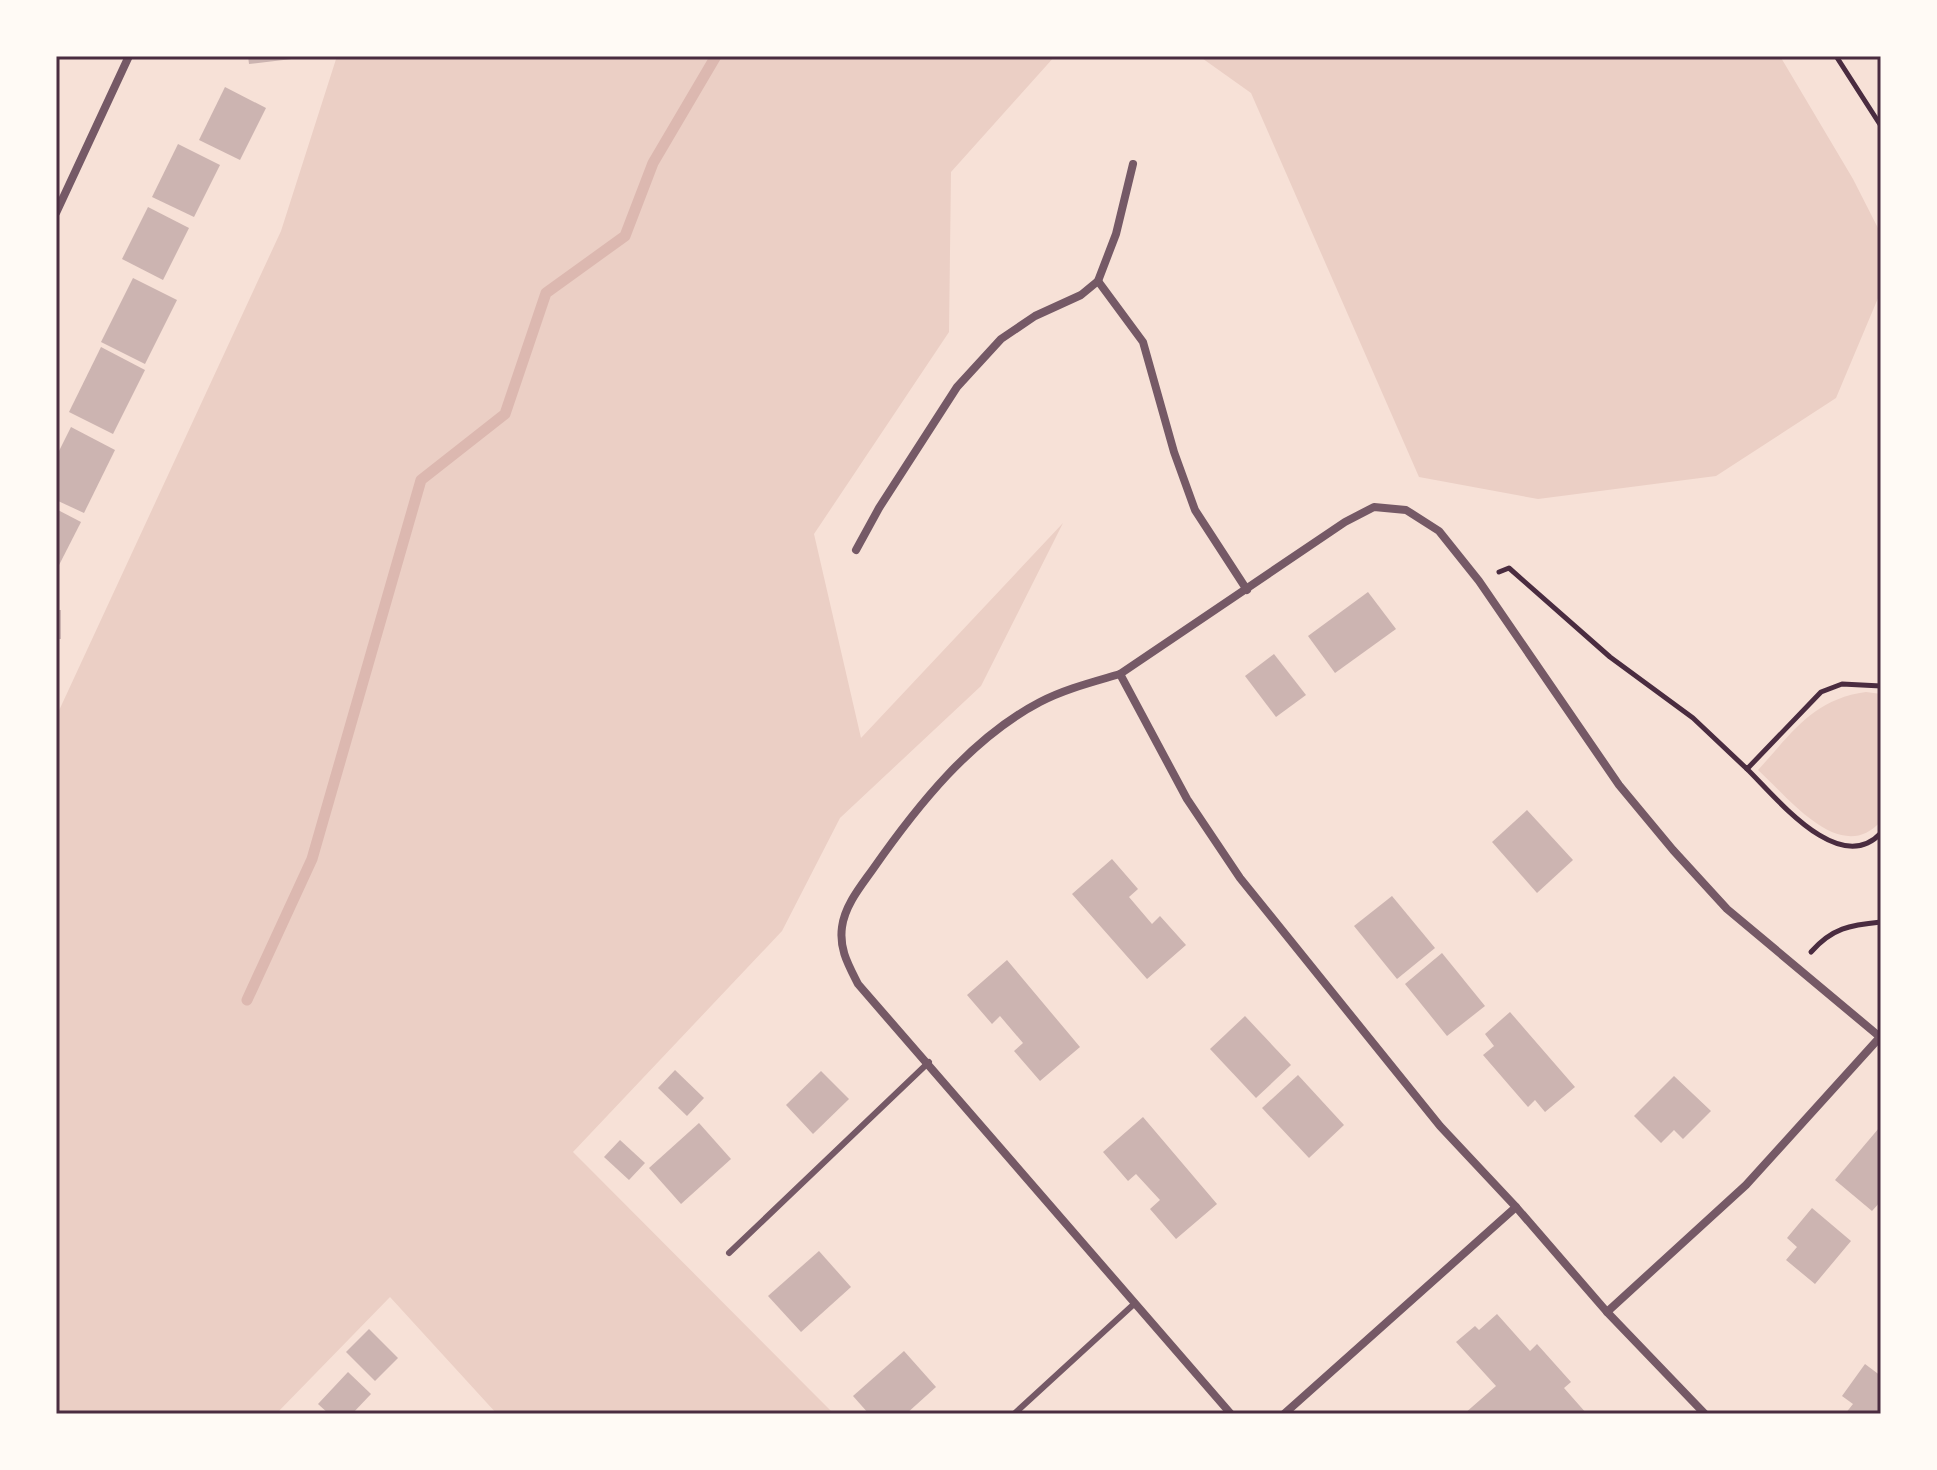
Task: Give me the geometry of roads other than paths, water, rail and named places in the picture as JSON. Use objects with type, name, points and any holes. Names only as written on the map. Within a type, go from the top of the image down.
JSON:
[{"type":"street","points":[[56,213],[129,56]]},
{"type":"street","points":[[856,550],[879,508],[966,377],[1001,339],[1035,316],[1081,295],[1098,281],[1116,234],[1133,164]]},
{"type":"street","points":[[1098,281],[1143,342],[1174,452],[1195,510],[1247,590]]},
{"type":"street","points":[[1231,1414],[929,1062],[858,984],[842,952],[842,925],[850,903],[897,835],[958,764],[1002,726],[1040,702],[1120,674],[1345,522],[1374,507],[1406,510],[1439,531],[1479,581],[1619,785],[1727,909],[1881,1037],[1746,1185],[1607,1312]]},
{"type":"street","points":[[1120,674],[1187,799],[1240,878],[1440,1126],[1516,1207],[1607,1312],[1705,1414]]},
{"type":"street","points":[[1284,1414],[1516,1207]]},
{"type":"lane","points":[[729,1253],[929,1062]]},
{"type":"lane","points":[[1014,1414],[1134,1304]]},
{"type":"waterway","points":[[247,1000],[312,859],[421,480],[505,414],[546,293],[625,236],[653,163],[716,56]]}]
